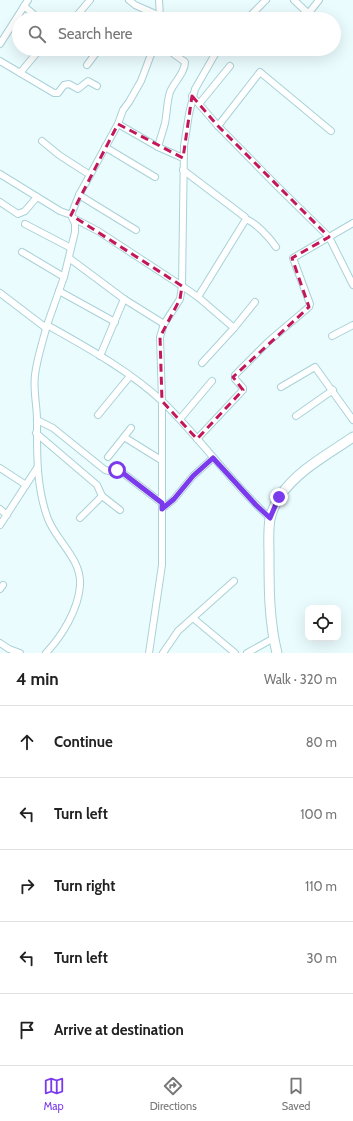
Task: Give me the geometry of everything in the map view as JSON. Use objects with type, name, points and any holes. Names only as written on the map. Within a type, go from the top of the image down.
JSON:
[{"type":"street","points":[[20,12],[28,0]]},
{"type":"street","points":[[80,12],[90,0]]},
{"type":"street","points":[[129,0],[150,12]]},
{"type":"street","points":[[159,0],[160,12]]},
{"type":"street","points":[[254,12],[266,0]]},
{"type":"street","points":[[294,0],[306,12]]},
{"type":"street","points":[[310,12],[320,0]]},
{"type":"street","points":[[24,6],[31,12]]},
{"type":"street","points":[[0,44],[12,26]]},
{"type":"street","points":[[20,73],[34,56]]},
{"type":"street","points":[[87,65],[94,56]]},
{"type":"street","points":[[46,653],[62,634],[75,607],[80,586],[79,575],[75,562],[48,518],[41,492],[37,468],[37,420],[34,389],[35,374],[47,326],[69,258],[75,232],[75,224],[72,217],[78,195],[118,124],[123,110],[141,81],[150,56]]},
{"type":"street","points":[[158,147],[165,124],[170,93],[174,82],[182,72],[185,65],[185,62],[177,56]]},
{"type":"street","points":[[149,653],[162,565],[162,401],[160,337],[164,324],[180,299],[182,286],[183,158],[192,96],[214,56]]},
{"type":"street","points":[[0,61],[54,93],[58,93],[64,85],[69,84],[78,89],[89,78],[96,86]]},
{"type":"street","points":[[199,104],[230,66]]},
{"type":"street","points":[[218,126],[260,72],[331,131]]},
{"type":"street","points":[[192,96],[218,126],[329,236],[353,285]]},
{"type":"street","points":[[118,124],[158,147],[183,158]]},
{"type":"street","points":[[42,141],[59,155],[90,175]]},
{"type":"street","points":[[105,147],[155,177]]},
{"type":"street","points":[[183,170],[246,219],[250,220],[267,235],[276,247]]},
{"type":"street","points":[[0,174],[60,211],[98,231],[182,286],[198,297],[234,328]]},
{"type":"street","points":[[78,195],[136,230]]},
{"type":"street","points":[[0,202],[18,214],[26,211],[37,197]]},
{"type":"street","points":[[198,297],[246,219]]},
{"type":"street","points":[[197,439],[244,390],[235,379],[234,375],[269,341],[309,307],[310,304],[293,258],[353,223]]},
{"type":"street","points":[[25,224],[71,248]]},
{"type":"street","points":[[22,252],[64,277]]},
{"type":"street","points":[[69,258],[124,299],[164,324]]},
{"type":"street","points":[[59,291],[115,322]]},
{"type":"street","points":[[0,293],[47,326],[100,356],[130,376],[162,401],[180,419],[256,505],[270,518]]},
{"type":"street","points":[[100,356],[124,299]]},
{"type":"street","points":[[202,363],[256,302]]},
{"type":"street","points":[[332,336],[353,325]]},
{"type":"street","points":[[281,387],[314,366],[317,368],[353,420]]},
{"type":"street","points":[[98,415],[130,376]]},
{"type":"street","points":[[180,419],[212,381]]},
{"type":"street","points":[[296,416],[332,390]]},
{"type":"street","points":[[37,420],[53,428],[105,470],[113,472],[119,470],[162,506]]},
{"type":"street","points":[[108,457],[131,428]]},
{"type":"street","points":[[36,433],[97,485],[102,496],[120,510]]},
{"type":"street","points":[[124,437],[161,460]]},
{"type":"street","points":[[277,653],[270,613],[270,518],[279,497],[295,478],[304,470],[353,437]]},
{"type":"street","points":[[162,506],[174,499],[193,476],[213,458]]},
{"type":"street","points":[[0,468],[26,485]]},
{"type":"street","points":[[0,525],[37,468]]},
{"type":"street","points":[[80,518],[102,496]]},
{"type":"street","points":[[0,509],[7,515]]},
{"type":"street","points":[[164,653],[178,631],[234,581]]},
{"type":"street","points":[[193,618],[235,653]]},
{"type":"street","points":[[247,653],[274,638]]},
{"type":"street","points":[[0,643],[9,649],[20,653]]},
{"type":"highlighted area","points":[[192,96],[218,126],[329,237],[292,258],[309,307],[233,377],[243,390],[197,439],[162,401],[160,337],[180,299],[182,286],[71,215],[118,124],[183,158]]},
{"type":"route","points":[[117,470],[162,503],[162,509],[174,499],[193,476],[213,458],[270,518],[279,497]]}]
